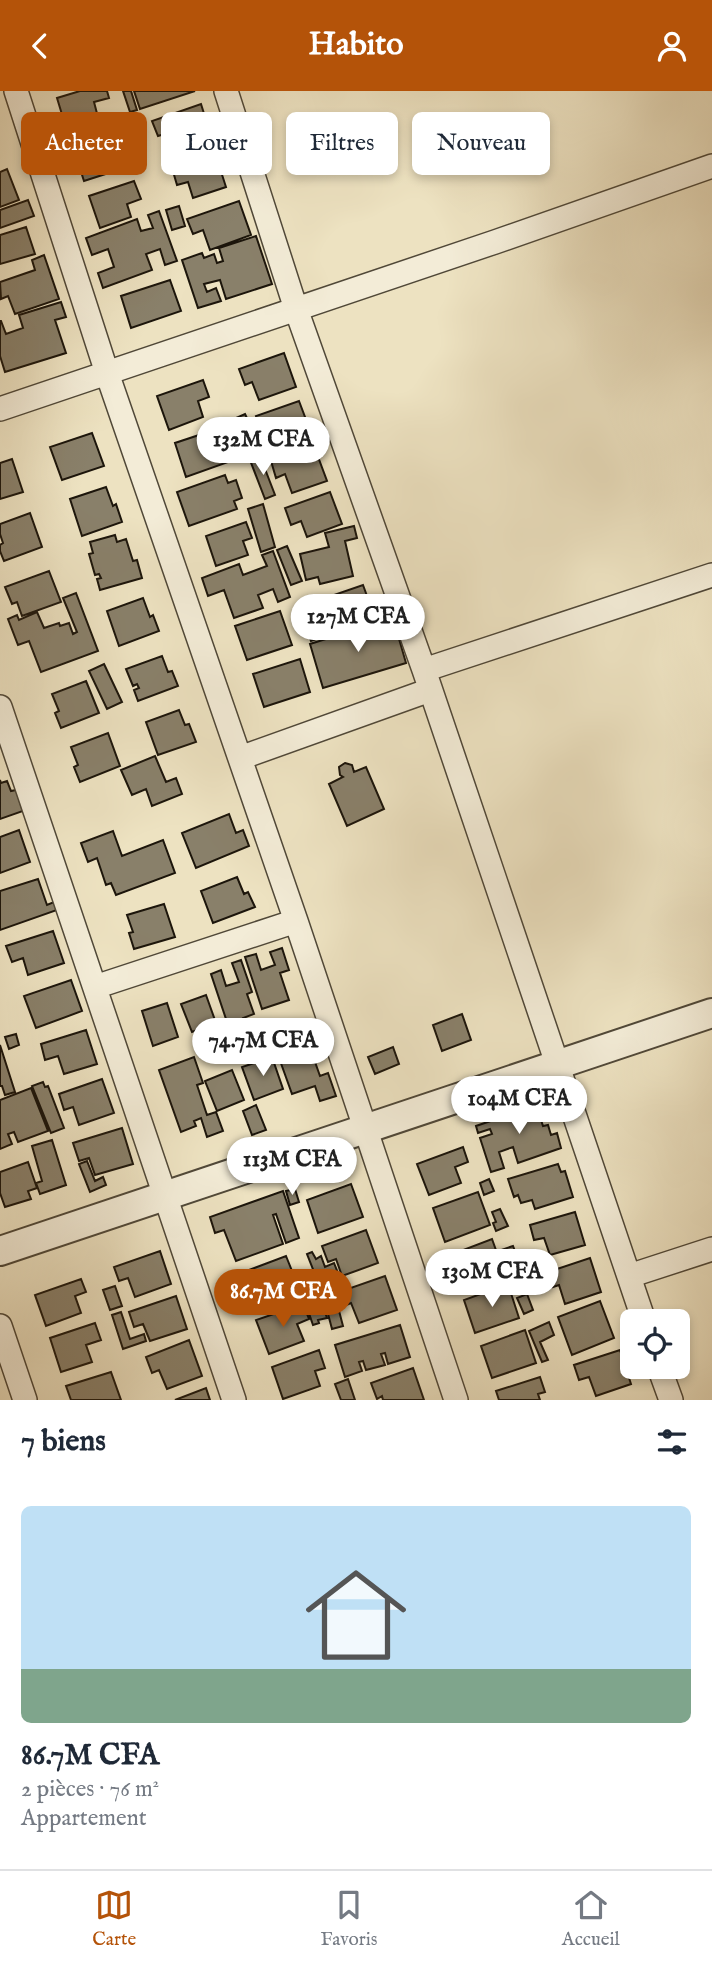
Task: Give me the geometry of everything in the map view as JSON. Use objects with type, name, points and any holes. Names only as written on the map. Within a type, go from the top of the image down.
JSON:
[{"type":"street","points":[[16,91],[107,373],[296,921],[456,1400]]},
{"type":"street","points":[[226,91],[296,309],[427,680],[640,1309]]},
{"type":"street","points":[[0,409],[712,166]]},
{"type":"street","points":[[240,758],[427,680],[712,575]]},
{"type":"street","points":[[0,706],[234,1400]]},
{"type":"street","points":[[94,987],[296,921]]},
{"type":"street","points":[[0,1251],[712,1013]]},
{"type":"street","points":[[629,1276],[712,1248]]},
{"type":"street","points":[[0,1326],[25,1400]]},
{"type":"street","points":[[663,1379],[671,1400]]},
{"type":"building","points":[[80,91],[107,91],[109,98],[94,102],[97,112],[61,112],[57,98]]},
{"type":"building","points":[[123,91],[131,91],[137,110],[130,112]]},
{"type":"building","points":[[134,91],[195,91],[140,109]]},
{"type":"building","points":[[201,104],[204,112],[178,112]]},
{"type":"building","points":[[161,118],[161,135],[158,136],[152,121]]},
{"type":"building","points":[[7,169],[19,200],[0,207],[0,172]]},
{"type":"building","points":[[82,175],[102,175],[84,181]]},
{"type":"building","points":[[174,175],[222,175],[226,187],[193,198],[188,182],[177,185]]},
{"type":"building","points":[[134,181],[141,199],[127,204],[131,217],[100,228],[89,196]]},
{"type":"building","points":[[28,200],[34,216],[0,228],[0,210]]},
{"type":"building","points":[[239,201],[251,235],[210,250],[203,230],[193,234],[187,219]]},
{"type":"building","points":[[179,206],[185,226],[172,230],[166,210]]},
{"type":"building","points":[[159,211],[177,261],[165,265],[160,249],[146,254],[152,270],[103,288],[98,273],[114,267],[108,249],[92,255],[86,238],[137,219],[141,231],[153,228],[148,215]]},
{"type":"building","points":[[26,227],[35,254],[0,264],[0,235]]},
{"type":"building","points":[[256,236],[272,284],[226,299],[220,280],[204,284],[207,292],[216,288],[221,301],[198,308],[182,260],[202,253],[204,258],[214,254],[217,263],[223,261],[219,248]]},
{"type":"building","points":[[44,255],[59,299],[15,314],[8,296],[1,299],[0,282],[35,270],[32,260]]},
{"type":"building","points":[[170,280],[181,311],[131,328],[121,296]]},
{"type":"building","points":[[61,302],[66,317],[55,320],[66,353],[5,372],[0,356],[0,321],[6,334],[23,328],[19,315]]},
{"type":"building","points":[[284,353],[296,387],[259,400],[252,382],[245,385],[239,369]]},
{"type":"building","points":[[203,380],[209,397],[198,401],[203,417],[169,430],[157,396]]},
{"type":"building","points":[[299,401],[311,433],[276,445],[270,427],[261,430],[256,416]]},
{"type":"building","points":[[245,414],[261,448],[252,452],[236,418]]},
{"type":"building","points":[[220,428],[231,461],[186,477],[175,443]]},
{"type":"building","points":[[92,433],[104,466],[62,480],[50,447]]},
{"type":"building","points":[[314,446],[327,481],[292,493],[285,474],[276,478],[271,461]]},
{"type":"building","points":[[260,456],[275,495],[265,499],[250,460]]},
{"type":"building","points":[[12,459],[23,492],[0,499],[0,463]]},
{"type":"building","points":[[225,475],[228,483],[236,480],[242,498],[234,501],[237,509],[189,526],[177,492]]},
{"type":"building","points":[[106,487],[122,522],[82,536],[70,499]]},
{"type":"building","points":[[330,492],[342,524],[307,537],[301,521],[291,525],[285,508]]},
{"type":"building","points":[[263,504],[275,547],[261,552],[248,509]]},
{"type":"building","points":[[30,513],[42,547],[4,561],[0,551],[0,545],[3,543],[0,524]]},
{"type":"building","points":[[246,522],[252,538],[243,541],[248,555],[216,566],[206,536]]},
{"type":"building","points":[[354,526],[357,538],[345,541],[353,576],[320,584],[318,577],[306,580],[300,554],[329,547],[325,533]]},
{"type":"building","points":[[115,535],[117,542],[126,539],[133,561],[137,560],[142,578],[100,590],[97,579],[101,578],[99,574],[95,575],[89,554],[93,553],[90,542]]},
{"type":"building","points":[[287,546],[302,581],[291,585],[277,550]]},
{"type":"building","points":[[273,551],[290,597],[278,602],[273,589],[258,595],[263,608],[234,618],[224,590],[208,596],[202,578],[239,564],[243,575],[267,566],[262,555]]},
{"type":"building","points":[[49,571],[61,602],[22,616],[17,602],[12,604],[5,587]]},
{"type":"building","points":[[363,585],[375,618],[311,641],[299,607]]},
{"type":"building","points":[[76,593],[98,651],[41,672],[29,641],[18,645],[8,619],[17,615],[19,620],[37,612],[44,628],[69,623],[73,634],[77,632],[63,598]]},
{"type":"building","points":[[143,598],[159,631],[119,646],[107,611]]},
{"type":"building","points":[[280,611],[292,645],[247,660],[235,626]]},
{"type":"building","points":[[393,618],[406,663],[323,688],[310,644],[351,631],[353,637],[372,631],[370,625]]},
{"type":"building","points":[[162,656],[168,672],[172,671],[178,686],[138,701],[134,690],[139,688],[137,684],[133,686],[126,669]]},
{"type":"building","points":[[300,659],[310,692],[264,707],[253,674]]},
{"type":"building","points":[[104,664],[122,702],[107,709],[89,671]]},
{"type":"building","points":[[86,681],[99,713],[61,728],[55,713],[59,711],[52,694]]},
{"type":"building","points":[[179,710],[185,725],[189,724],[196,742],[158,755],[146,722]]},
{"type":"building","points":[[108,733],[120,766],[80,782],[74,767],[78,765],[71,747]]},
{"type":"building","points":[[155,756],[166,782],[176,778],[182,794],[152,806],[146,789],[132,795],[121,770]]},
{"type":"building","points":[[345,763],[352,765],[354,772],[366,767],[384,809],[347,826],[329,784],[343,777],[339,767]]},
{"type":"building","points":[[0,780],[1,783],[7,781],[11,791],[16,790],[23,811],[0,819]]},
{"type":"building","points":[[229,814],[236,833],[243,830],[249,846],[196,868],[182,833]]},
{"type":"building","points":[[19,830],[30,862],[0,873],[0,837]]},
{"type":"building","points":[[113,831],[122,856],[163,840],[175,873],[116,895],[111,883],[106,885],[97,858],[88,862],[81,843]]},
{"type":"building","points":[[237,877],[244,894],[248,892],[255,907],[213,923],[201,891]]},
{"type":"building","points":[[38,879],[47,905],[54,902],[57,910],[0,930],[0,891]]},
{"type":"building","points":[[164,904],[175,937],[134,949],[129,933],[133,932],[127,915]]},
{"type":"building","points":[[53,931],[64,963],[28,975],[23,958],[12,962],[6,946]]},
{"type":"building","points":[[282,948],[289,970],[280,973],[289,1000],[262,1009],[245,957],[256,954],[261,970],[275,965],[270,952]]},
{"type":"building","points":[[241,960],[252,992],[247,994],[254,1014],[243,1018],[245,1025],[260,1020],[265,1033],[234,1043],[211,974],[221,970],[226,986],[239,982],[232,963]]},
{"type":"building","points":[[71,980],[82,1011],[36,1028],[24,996]]},
{"type":"building","points":[[206,995],[216,1023],[192,1032],[181,1004]]},
{"type":"building","points":[[167,1003],[178,1037],[153,1046],[142,1011]]},
{"type":"building","points":[[462,1014],[471,1040],[442,1051],[433,1025]]},
{"type":"building","points":[[86,1030],[97,1064],[64,1074],[58,1056],[45,1060],[41,1044]]},
{"type":"building","points":[[16,1034],[19,1045],[9,1049],[5,1037]]},
{"type":"building","points":[[0,1045],[15,1092],[5,1095],[0,1086]]},
{"type":"building","points":[[309,1045],[320,1076],[328,1073],[336,1096],[320,1101],[315,1086],[292,1094],[278,1055]]},
{"type":"building","points":[[393,1047],[399,1064],[375,1074],[368,1057]]},
{"type":"building","points":[[194,1057],[203,1083],[197,1085],[207,1115],[216,1112],[223,1131],[207,1137],[201,1118],[194,1121],[196,1126],[181,1132],[159,1070]]},
{"type":"building","points":[[272,1057],[283,1089],[254,1100],[242,1067]]},
{"type":"building","points":[[232,1070],[244,1100],[217,1111],[205,1081]]},
{"type":"building","points":[[102,1079],[114,1113],[79,1125],[73,1107],[64,1110],[59,1094]]},
{"type":"building","points":[[43,1082],[45,1087],[48,1086],[64,1128],[51,1133],[32,1086]]},
{"type":"building","points":[[31,1088],[48,1131],[18,1142],[14,1132],[8,1134],[12,1144],[0,1149],[0,1100]]},
{"type":"building","points":[[546,1102],[551,1116],[541,1120],[543,1126],[548,1125],[551,1135],[557,1133],[561,1148],[518,1163],[513,1147],[499,1152],[504,1168],[491,1172],[480,1138],[492,1134],[490,1129],[478,1133],[476,1126]]},
{"type":"building","points":[[256,1105],[266,1130],[252,1135],[243,1111]]},
{"type":"building","points":[[122,1128],[133,1164],[95,1175],[89,1158],[79,1161],[73,1143]]},
{"type":"building","points":[[52,1140],[66,1185],[40,1194],[36,1183],[42,1181],[32,1146]]},
{"type":"building","points":[[463,1147],[468,1162],[455,1167],[461,1183],[429,1195],[417,1164]]},
{"type":"building","points":[[87,1161],[95,1181],[103,1177],[106,1185],[90,1192],[79,1164]]},
{"type":"building","points":[[28,1162],[37,1188],[28,1191],[31,1199],[5,1207],[0,1193],[0,1172]]},
{"type":"building","points":[[558,1164],[561,1172],[565,1171],[573,1197],[535,1209],[532,1200],[521,1203],[518,1195],[514,1197],[508,1179]]},
{"type":"building","points":[[489,1179],[494,1191],[484,1195],[480,1183]]},
{"type":"building","points":[[351,1184],[363,1217],[318,1233],[307,1200]]},
{"type":"building","points":[[295,1189],[299,1202],[290,1205],[286,1191]]},
{"type":"building","points":[[283,1191],[299,1238],[286,1243],[276,1214],[273,1215],[283,1244],[236,1261],[224,1230],[215,1233],[210,1217]]},
{"type":"building","points":[[478,1192],[490,1225],[445,1242],[433,1208]]},
{"type":"building","points":[[500,1209],[508,1226],[496,1231],[492,1212]]},
{"type":"building","points":[[575,1212],[585,1245],[550,1255],[544,1238],[534,1240],[530,1225]]},
{"type":"building","points":[[366,1230],[378,1263],[342,1276],[336,1259],[328,1262],[322,1246]]},
{"type":"building","points":[[492,1239],[502,1267],[460,1283],[450,1255]]},
{"type":"building","points":[[513,1246],[520,1264],[508,1268],[501,1250]]},
{"type":"building","points":[[160,1251],[171,1284],[135,1297],[128,1278],[119,1281],[114,1267]]},
{"type":"building","points":[[312,1252],[316,1259],[321,1256],[325,1267],[334,1263],[338,1273],[318,1282],[307,1254]]},
{"type":"building","points":[[286,1256],[292,1271],[282,1275],[289,1294],[253,1307],[241,1273]]},
{"type":"building","points":[[590,1258],[601,1292],[565,1304],[559,1285],[550,1288],[545,1273]]},
{"type":"building","points":[[385,1276],[397,1310],[359,1323],[351,1303],[344,1306],[339,1292]]},
{"type":"building","points":[[81,1279],[86,1292],[75,1296],[81,1313],[46,1326],[35,1295]]},
{"type":"building","points":[[508,1284],[519,1318],[475,1333],[464,1300]]},
{"type":"building","points":[[316,1285],[327,1318],[318,1320],[319,1323],[313,1325],[301,1290]]},
{"type":"building","points":[[115,1286],[122,1306],[110,1310],[103,1290]]},
{"type":"building","points":[[527,1294],[533,1310],[524,1314],[517,1298]]},
{"type":"building","points":[[176,1296],[187,1329],[150,1341],[143,1324],[134,1327],[129,1312]]},
{"type":"building","points":[[600,1301],[614,1338],[572,1355],[558,1317]]},
{"type":"building","points":[[303,1304],[309,1319],[297,1324],[304,1341],[269,1354],[256,1320]]},
{"type":"building","points":[[338,1307],[343,1326],[332,1329],[327,1310]]},
{"type":"building","points":[[121,1312],[130,1339],[144,1334],[146,1341],[123,1349],[112,1315]]},
{"type":"building","points":[[549,1322],[554,1335],[540,1342],[548,1360],[542,1362],[529,1331]]},
{"type":"building","points":[[95,1323],[101,1340],[86,1345],[92,1362],[61,1372],[50,1338]]},
{"type":"building","points":[[400,1325],[410,1357],[388,1364],[385,1353],[381,1354],[385,1365],[366,1370],[363,1361],[359,1362],[362,1371],[345,1377],[335,1345]]},
{"type":"building","points":[[525,1330],[536,1363],[492,1378],[481,1346]]},
{"type":"building","points":[[189,1340],[202,1376],[167,1389],[159,1370],[152,1373],[146,1357]]},
{"type":"building","points":[[319,1350],[325,1368],[315,1371],[320,1386],[283,1399],[272,1367]]},
{"type":"building","points":[[620,1350],[620,1379],[629,1379],[631,1384],[596,1396],[589,1377],[579,1380],[574,1365]]},
{"type":"building","points":[[413,1368],[424,1400],[383,1400],[382,1396],[377,1399],[371,1383]]},
{"type":"building","points":[[111,1372],[121,1400],[71,1400],[66,1386]]},
{"type":"building","points":[[540,1377],[545,1392],[538,1394],[540,1400],[499,1400],[496,1391]]},
{"type":"building","points":[[348,1379],[355,1400],[341,1400],[335,1384]]},
{"type":"building","points":[[206,1388],[210,1400],[175,1400]]}]
